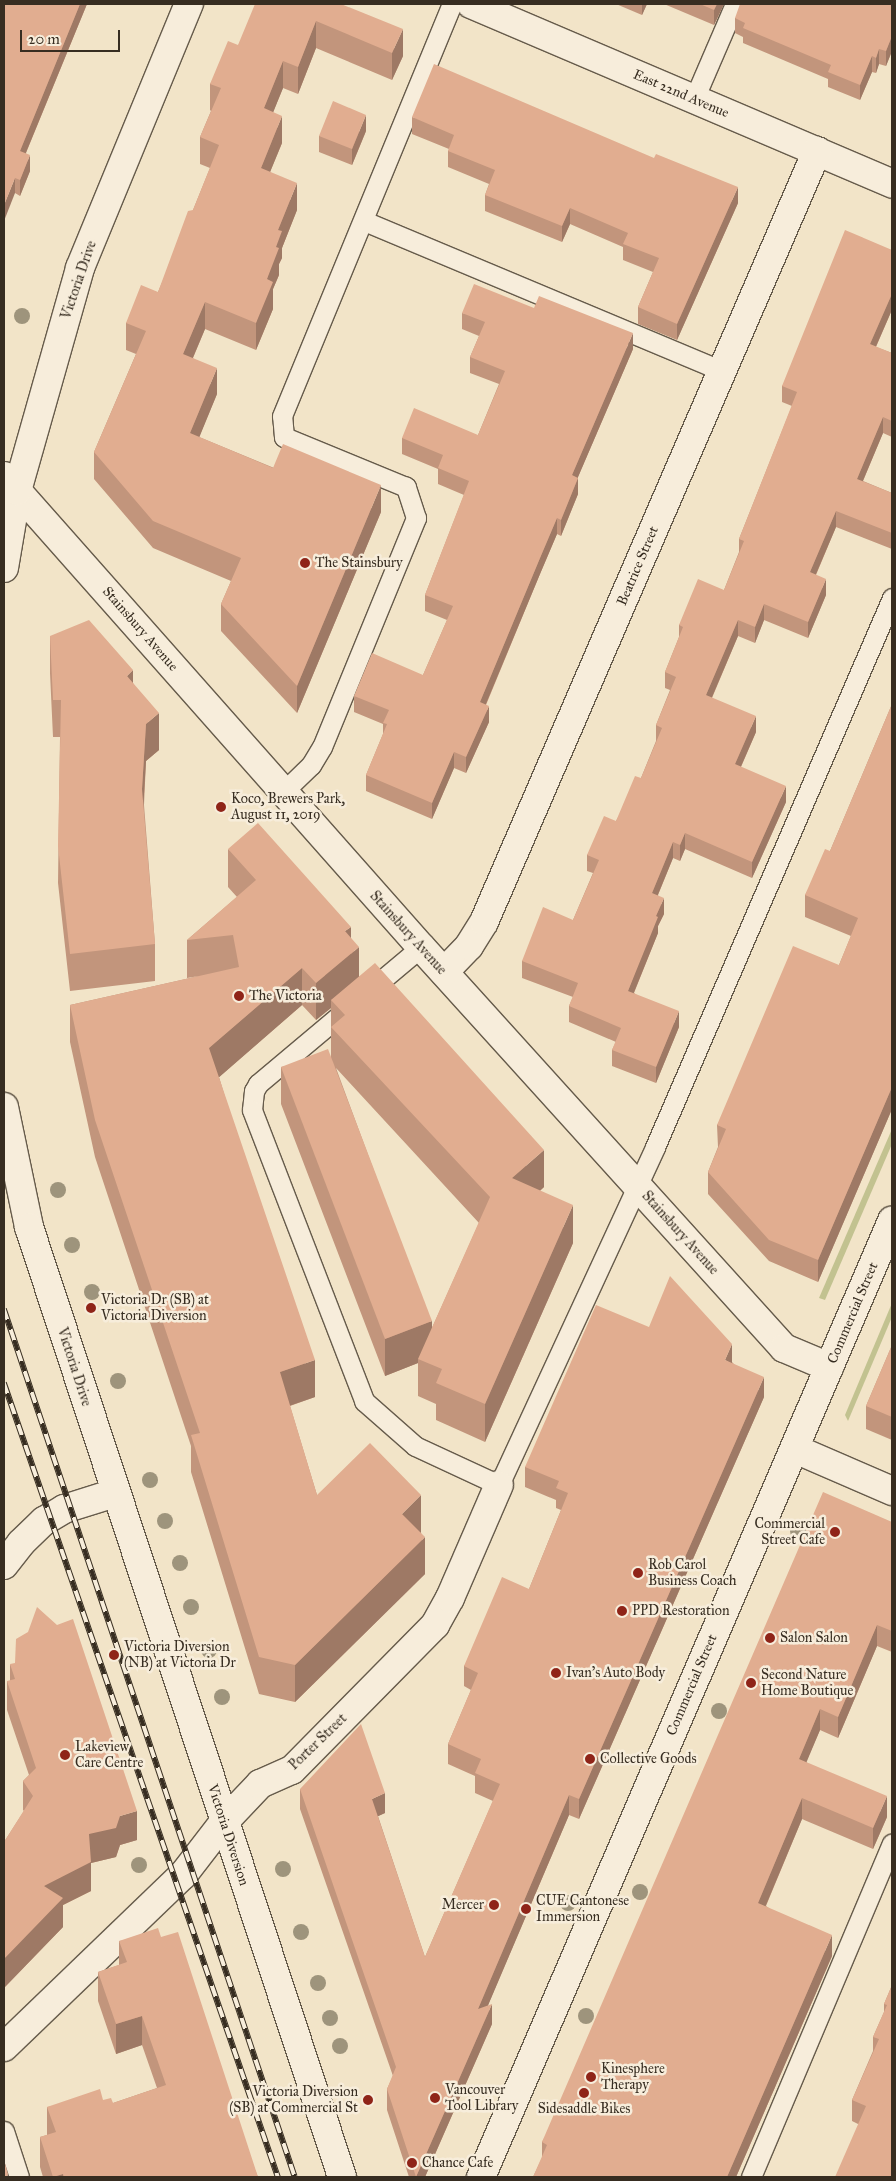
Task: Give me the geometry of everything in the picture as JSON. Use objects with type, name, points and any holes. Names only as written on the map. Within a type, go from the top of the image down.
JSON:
[{"type":"street","name":"Victoria Drive","points":[[4,568],[10,484],[80,268],[189,4]]},
{"type":"street","name":"East 22nd Avenue","points":[[482,6],[892,184]]},
{"type":"street","name":"Beatrice Street","points":[[444,972],[469,946],[484,922],[817,151]]},
{"type":"street","name":"Stainsbury Avenue","points":[[10,484],[421,947],[784,1348],[830,1368]]},
{"type":"street","name":"Victoria Drive","points":[[4,1107],[29,1227],[115,1493]]},
{"type":"street","name":"Commercial Street","points":[[481,2177],[892,1221]]},
{"type":"street","points":[[795,1449],[892,1490]]},
{"type":"street","name":"Porter Street","points":[[4,2046],[183,1875],[224,1823],[260,1784],[292,1770],[435,1625],[450,1598],[499,1485]]},
{"type":"street","points":[[4,1565],[21,1543],[44,1521],[64,1509],[115,1493]]},
{"type":"street","name":"Victoria Diversion","points":[[115,1493],[342,2177]]},
{"type":"lane","points":[[283,792],[312,765],[322,747],[416,518],[406,487],[284,437],[282,416],[452,4]]},
{"type":"lane","points":[[694,99],[735,4]]},
{"type":"lane","points":[[364,221],[722,371]]},
{"type":"lane","points":[[421,947],[258,1084],[254,1091],[252,1110],[364,1401],[415,1446],[499,1485],[637,1185],[892,598]]},
{"type":"lane","points":[[751,2177],[892,1844]]},
{"type":"lane","points":[[4,2131],[19,2177]]},
{"type":"green space","points":[[892,1129],[892,1144],[825,1300],[819,1298]]},
{"type":"green space","points":[[892,1303],[892,1317],[848,1421],[845,1415]]},
{"type":"building","points":[[4,4],[80,4],[20,151],[30,155],[20,180],[15,178],[4,205]]},
{"type":"building","points":[[255,4],[341,4],[403,29],[392,53],[316,21],[298,67],[283,61],[264,108],[282,116],[261,168],[297,183],[278,230],[282,231],[276,247],[279,248],[267,279],[273,282],[256,323],[205,302],[183,354],[217,368],[190,433],[273,468],[283,444],[381,485],[297,686],[221,604],[241,558],[153,521],[94,452],[146,331],[126,323],[141,285],[158,292],[188,211],[193,210],[219,145],[200,137],[221,88],[210,84],[228,41],[238,45]]},
{"type":"building","points":[[700,4],[717,4],[714,10]]},
{"type":"building","points":[[740,4],[892,4],[892,36],[886,51],[879,49],[876,58],[872,56],[860,85],[828,72],[831,65],[743,28],[745,23],[735,18]]},
{"type":"building","points":[[434,64],[654,158],[656,154],[738,187],[677,324],[638,307],[659,258],[623,244],[628,233],[570,208],[562,226],[485,195],[495,170],[448,151],[454,135],[412,117]]},
{"type":"building","points":[[333,101],[366,115],[352,149],[319,136]]},
{"type":"building","points":[[845,230],[892,250],[892,297],[870,344],[892,353],[892,421],[883,417],[857,479],[892,493],[892,533],[836,511],[810,572],[826,579],[808,622],[764,604],[755,627],[738,620],[706,695],[756,716],[735,764],[786,786],[752,862],[685,833],[680,845],[673,842],[652,893],[664,898],[628,991],[679,1011],[656,1067],[612,1050],[621,1028],[569,1006],[578,983],[522,961],[543,907],[573,920],[599,860],[587,855],[604,816],[616,821],[635,776],[641,778],[662,728],[656,725],[676,677],[665,672],[683,627],[679,625],[698,579],[724,590],[744,541],[739,539],[797,392],[782,386]]},
{"type":"building","points":[[474,284],[534,308],[539,296],[633,333],[572,475],[578,478],[561,520],[557,518],[480,702],[489,706],[466,757],[454,752],[432,803],[366,775],[387,724],[383,723],[389,710],[354,696],[372,653],[423,675],[453,606],[425,595],[469,481],[438,468],[443,455],[402,438],[414,408],[478,435],[505,371],[470,357],[485,322],[462,313]]},
{"type":"building","points":[[89,620],[133,670],[127,676],[159,713],[146,724],[142,789],[155,944],[70,954],[58,846],[61,700],[53,700],[50,636]]},
{"type":"building","points":[[892,704],[892,1087],[818,1260],[769,1240],[708,1172],[726,1129],[717,1125],[793,946],[839,965],[858,918],[805,895],[825,849],[830,851]]},
{"type":"building","points":[[258,823],[351,927],[345,931],[359,947],[316,983],[302,968],[209,1048],[315,1360],[280,1372],[317,1495],[370,1443],[421,1495],[402,1514],[425,1537],[295,1665],[259,1657],[191,1435],[200,1433],[95,1120],[70,1005],[239,967],[233,935],[187,940],[256,880],[228,849]]},
{"type":"building","points":[[375,963],[544,1150],[512,1178],[573,1205],[485,1404],[436,1383],[442,1369],[418,1359],[490,1197],[331,1027],[345,1015],[331,1000]]},
{"type":"building","points":[[328,1049],[432,1321],[385,1339],[281,1067]]},
{"type":"building","points":[[670,1276],[732,1344],[725,1360],[764,1377],[579,1799],[569,1795],[478,2009],[492,2004],[416,2177],[387,2089],[396,2067],[300,1789],[361,1724],[385,1793],[372,1799],[425,1957],[500,1784],[475,1773],[481,1759],[448,1744],[478,1673],[464,1666],[502,1577],[529,1589],[568,1493],[556,1488],[559,1481],[525,1467],[596,1305],[649,1327]]},
{"type":"building","points":[[892,1345],[892,1417],[866,1406]]},
{"type":"building","points":[[823,1492],[892,1522],[892,1631],[877,1625],[838,1717],[820,1709],[799,1759],[887,1796],[873,1828],[802,1798],[758,1903],[832,1935],[727,2177],[533,2177],[547,2145],[542,2142]]},
{"type":"building","name":"Lakeview Care Centre","points":[[37,1607],[57,1625],[73,1619],[137,1811],[120,1816],[116,1828],[89,1834],[91,1862],[44,1886],[63,1898],[4,1959],[4,1842],[33,1796],[23,1781],[36,1768],[7,1681],[15,1679],[10,1664],[15,1663],[16,1639],[28,1632]]},
{"type":"building","points":[[158,1928],[161,1937],[178,1932],[258,2177],[64,2177],[63,2174],[53,2177],[40,2137],[56,2132],[47,2107],[100,2089],[103,2100],[111,2098],[113,2103],[166,2085],[142,2016],[116,2024],[98,1972],[127,1962],[119,1941]]},
{"type":"building","points":[[892,1985],[892,2177],[835,2177],[866,2106],[852,2100],[879,2039],[873,2037],[887,2005],[884,2004]]},
{"type":"building","points":[[4,2160],[8,2174],[7,2177],[4,2177]]},
{"type":"railway","points":[[4,1309],[295,2177]]},
{"type":"railway","points":[[4,1383],[278,2177]]},
{"type":"place","name":"The Stainsbury","points":[[305,563]]},
{"type":"place","name":"Koco, Brewers Park, August 11, 2019","points":[[221,807]]},
{"type":"place","name":"The Victoria","points":[[239,996]]},
{"type":"place","name":"Victoria Dr (SB) at Victoria Diversion","points":[[91,1308]]},
{"type":"place","name":"Commercial Street Cafe","points":[[835,1532]]},
{"type":"place","name":"Rob Carol Business Coach","points":[[638,1573]]},
{"type":"place","name":"PPD Restoration","points":[[622,1611]]},
{"type":"place","name":"Salon Salon","points":[[770,1638]]},
{"type":"place","name":"Victoria Diversion (NB) at Victoria Dr","points":[[114,1655]]},
{"type":"place","name":"Ivan's Auto Body","points":[[556,1673]]},
{"type":"place","name":"Second Nature Home Boutique","points":[[751,1683]]},
{"type":"place","name":"Lakeview Care Centre","points":[[65,1755]]},
{"type":"place","name":"Collective Goods","points":[[590,1759]]},
{"type":"place","name":"Mercer","points":[[494,1905]]},
{"type":"place","name":"CUE Cantonese Immersion","points":[[526,1909]]},
{"type":"place","name":"Kinesphere Therapy","points":[[591,2077]]},
{"type":"place","name":"Sidesaddle Bikes","points":[[584,2093]]},
{"type":"place","name":"Vancouver Tool Library","points":[[435,2098]]},
{"type":"place","name":"Victoria Diversion (SB) at Commercial St","points":[[368,2100]]},
{"type":"place","name":"Chance Cafe","points":[[412,2163]]}]
